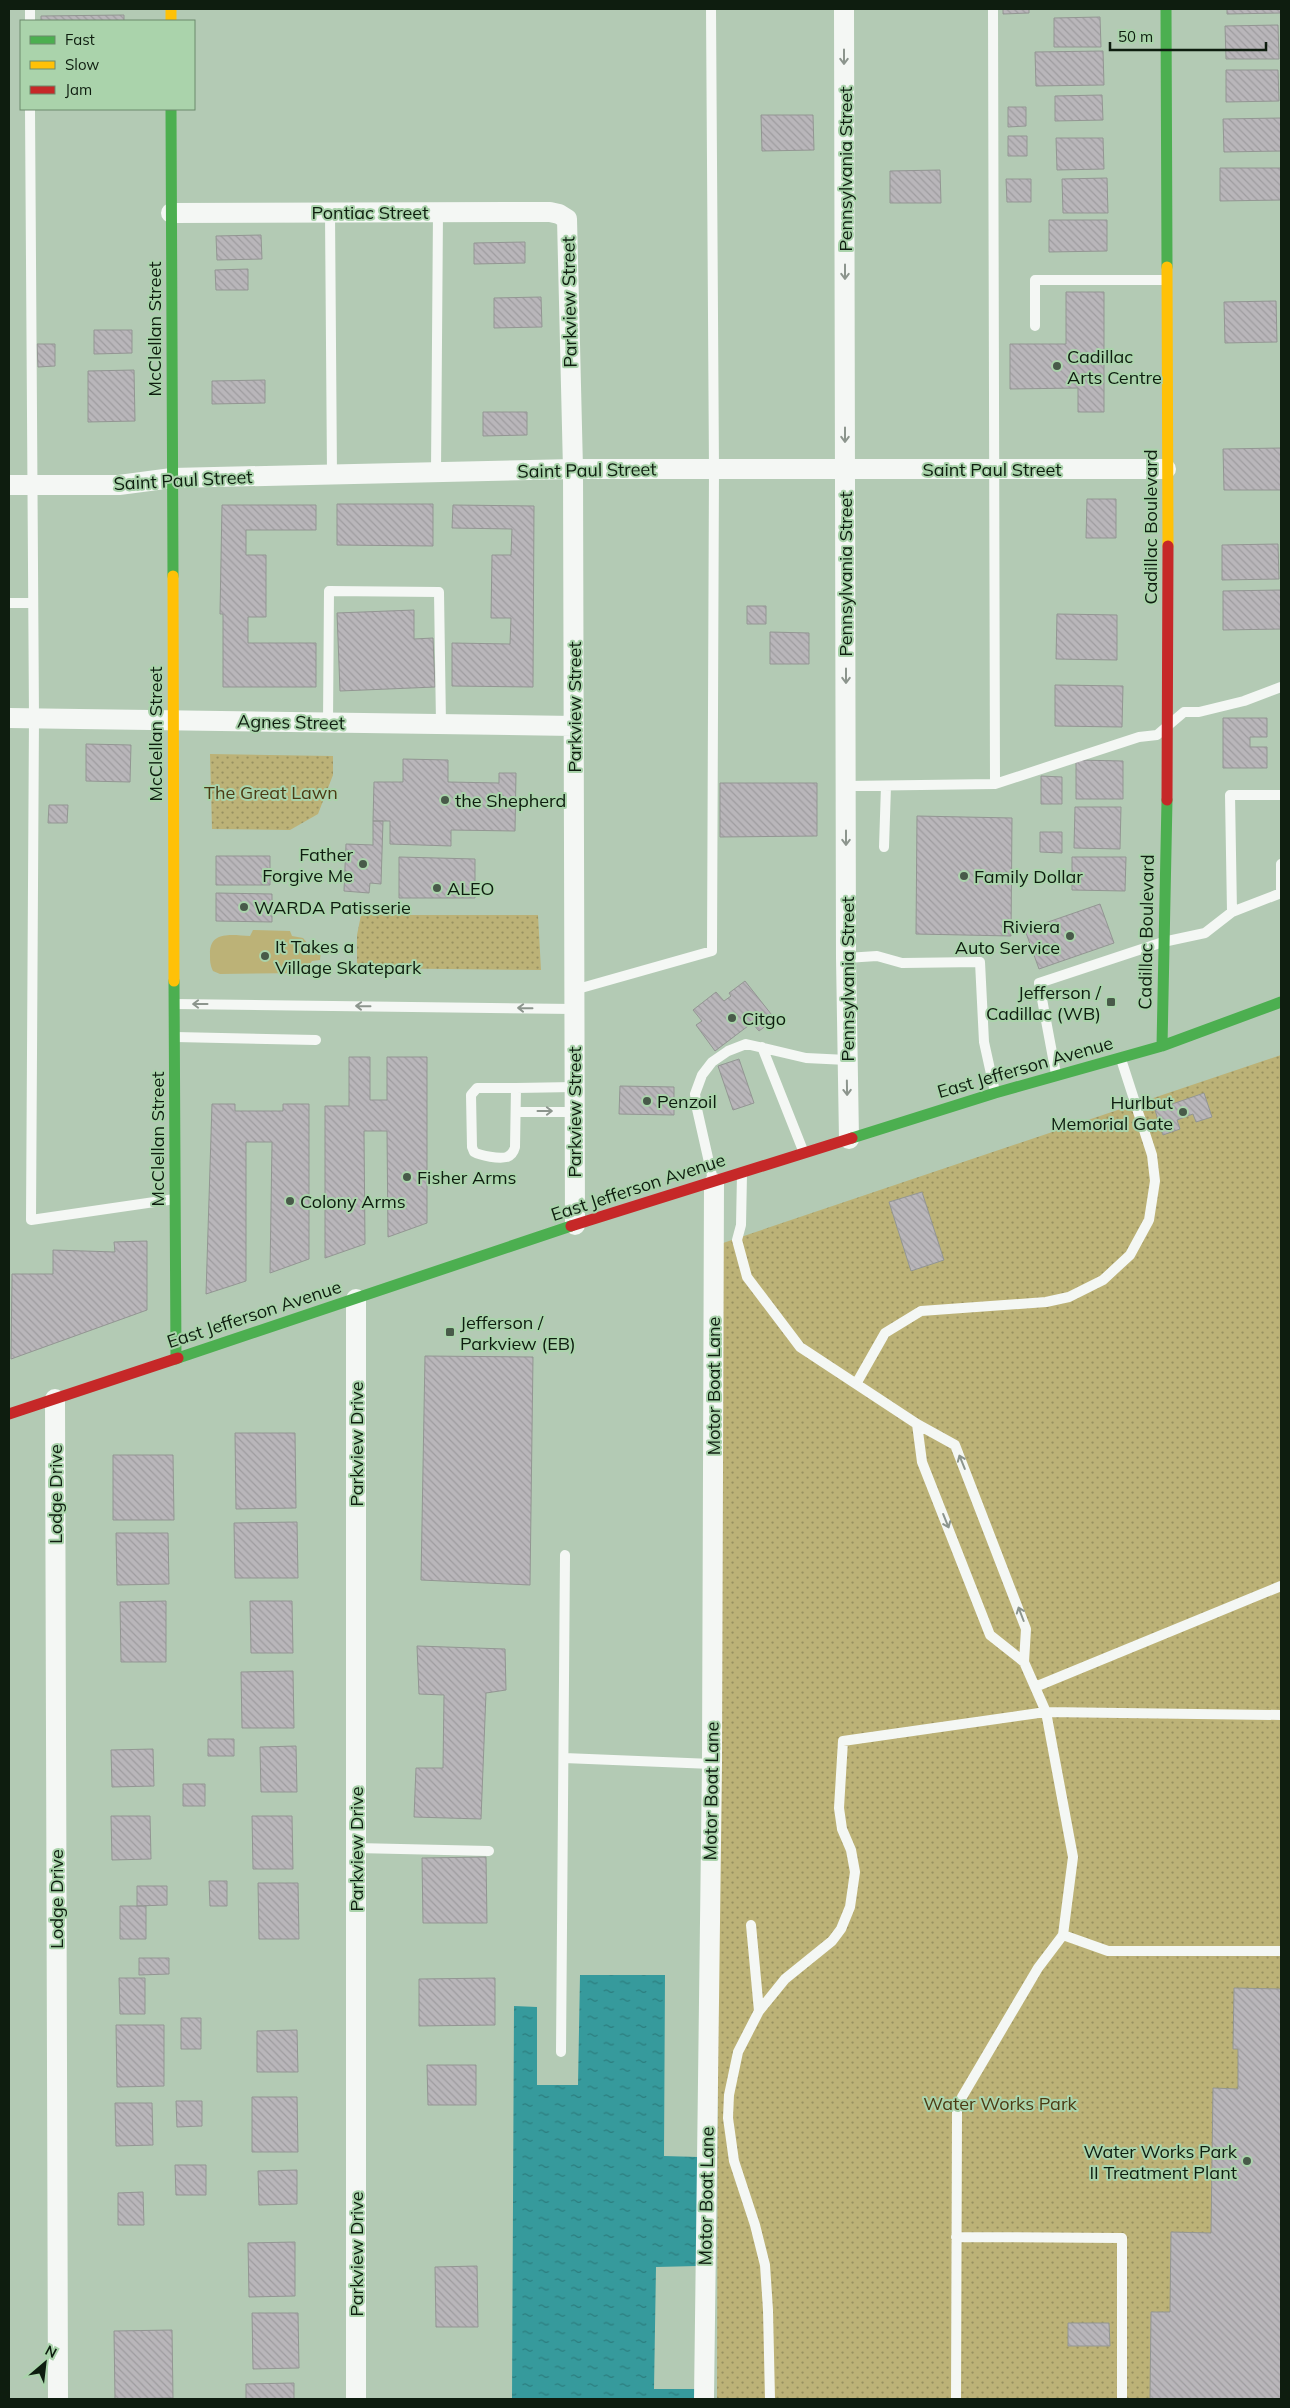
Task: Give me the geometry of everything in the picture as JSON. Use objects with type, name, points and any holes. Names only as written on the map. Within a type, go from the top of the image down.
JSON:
[{"type":"street","name":"Pennsylvania Street","points":[[844,9],[846,958],[849,1138]]},
{"type":"street","name":"Cadillac Boulevard","points":[[1162,1046],[1169,725],[1166,469],[1166,9]]},
{"type":"street","name":"McClellan Street","points":[[171,110],[176,1358]]},
{"type":"street","name":"Pontiac Street","points":[[172,213],[550,212],[559,214],[567,219]]},
{"type":"street","name":"Parkview Street","points":[[567,219],[573,469],[575,1225]]},
{"type":"street","name":"Saint Paul Street","points":[[9,485],[119,485],[172,478],[573,469],[1166,469]]},
{"type":"street","name":"Agnes Street","points":[[9,718],[574,726]]},
{"type":"street","name":"East Jefferson Avenue","points":[[9,1414],[575,1225],[714,1183],[849,1138],[995,1093],[1162,1046],[1281,1002]]},
{"type":"street","name":"Motor Boat Lane","points":[[704,2399],[712,1764],[714,1183]]},
{"type":"street","name":"Parkview Drive","points":[[356,1299],[356,2399]]},
{"type":"street","name":"Lodge Drive","points":[[55,1399],[58,2399]]},
{"type":"lane","points":[[174,1004],[574,999],[712,951],[714,469],[711,9]]},
{"type":"lane","points":[[994,9],[993,469],[995,784]]},
{"type":"lane","points":[[30,110],[34,718],[31,1220],[175,1199]]},
{"type":"lane","points":[[330,212],[332,475]]},
{"type":"lane","points":[[436,472],[438,212]]},
{"type":"lane","points":[[1035,326],[1035,280],[1166,280]]},
{"type":"lane","points":[[328,722],[329,591],[439,592],[442,724]]},
{"type":"lane","points":[[9,603],[33,603]]},
{"type":"lane","points":[[846,786],[995,784],[1139,737],[1156,735],[1184,712],[1199,712],[1244,701],[1281,687]]},
{"type":"lane","points":[[884,847],[886,786]]},
{"type":"lane","points":[[1232,912],[1230,795],[1281,794]]},
{"type":"lane","points":[[1056,1075],[1039,983],[1163,942],[1205,933],[1232,912],[1281,893],[1281,864]]},
{"type":"lane","points":[[846,958],[877,956],[902,963],[980,962],[984,1042],[995,1093]]},
{"type":"lane","points":[[174,1038],[316,1040]]},
{"type":"lane","points":[[714,1183],[696,1109],[696,1094],[702,1075],[712,1062],[728,1051],[746,1044],[806,1058],[847,1060]]},
{"type":"lane","points":[[762,1047],[804,1153]]},
{"type":"lane","points":[[856,1384],[885,1333],[921,1311],[1046,1302],[1069,1297],[1103,1280],[1130,1255],[1149,1220],[1155,1181],[1152,1155],[1120,1058]]},
{"type":"lane","points":[[516,1088],[515,1147],[513,1153],[507,1157],[479,1155],[474,1152],[472,1139],[473,1091],[477,1088],[516,1088],[574,1088]]},
{"type":"lane","points":[[516,1112],[574,1112]]},
{"type":"lane","points":[[742,1173],[741,1225],[737,1240],[747,1278],[800,1347],[917,1424],[955,1445],[1026,1629],[1024,1662],[1046,1712],[1073,1856],[1063,1935],[1038,1968],[962,2097],[957,2110],[956,2399]]},
{"type":"lane","points":[[917,1424],[922,1462],[990,1634],[1024,1662]]},
{"type":"lane","points":[[561,2052],[565,1555]]},
{"type":"lane","points":[[1034,1687],[1281,1586]]},
{"type":"lane","points":[[770,2399],[765,2265],[756,2225],[734,2161],[728,2118],[732,2073],[738,2052],[758,2011],[785,1980],[832,1941],[841,1929],[850,1907],[855,1872],[850,1850],[842,1830],[840,1808],[844,1741],[1046,1712],[1281,1715]]},
{"type":"lane","points":[[564,1758],[712,1764]]},
{"type":"lane","points":[[356,1848],[489,1851]]},
{"type":"lane","points":[[751,1925],[758,2011]]},
{"type":"lane","points":[[1063,1935],[1108,1951],[1281,1951]]},
{"type":"lane","points":[[956,2237],[1122,2238],[1122,2399]]},
{"type":"green space","name":"The Great Lawn","points":[[210,754],[333,756],[333,775],[318,814],[290,830],[212,829]]},
{"type":"green space","points":[[361,915],[538,915],[541,970],[357,968],[357,935]]},
{"type":"green space","name":"It Takes a Village Skatepark","points":[[253,930],[290,931],[292,936],[303,938],[313,950],[321,951],[320,960],[312,961],[303,973],[220,974],[213,971],[210,955],[213,941],[229,935],[250,936]]},
{"type":"green space","name":"Water Works Park","points":[[1281,1055],[1281,2399],[717,2399],[720,1244]]},
{"type":"water","points":[[580,1975],[665,1975],[664,2156],[698,2157],[698,2266],[656,2267],[654,2389],[699,2389],[699,2399],[512,2399],[514,2006],[537,2007],[537,2085],[578,2085]]},
{"type":"building","points":[[1003,9],[1029,9],[1029,13],[1003,14]]},
{"type":"building","points":[[1227,9],[1281,9],[1281,13],[1227,14]]},
{"type":"building","points":[[124,15],[124,20],[41,20],[41,16]]},
{"type":"building","points":[[1100,17],[1101,47],[1054,47],[1054,18]]},
{"type":"building","points":[[1278,25],[1279,59],[1226,59],[1225,26]]},
{"type":"building","points":[[1103,51],[1104,85],[1036,86],[1035,52]]},
{"type":"building","points":[[1226,70],[1278,70],[1279,101],[1226,102]]},
{"type":"building","points":[[1102,95],[1103,120],[1055,121],[1055,96]]},
{"type":"building","points":[[1008,107],[1026,107],[1026,126],[1008,127]]},
{"type":"building","points":[[761,115],[813,115],[814,150],[762,151]]},
{"type":"building","points":[[1281,118],[1281,151],[1224,152],[1223,119]]},
{"type":"building","points":[[1008,136],[1027,136],[1027,156],[1008,156]]},
{"type":"building","points":[[1056,138],[1103,138],[1104,169],[1057,170]]},
{"type":"building","points":[[1220,168],[1281,168],[1281,200],[1220,201]]},
{"type":"building","points":[[940,170],[941,203],[890,203],[890,171]]},
{"type":"building","points":[[1107,178],[1108,213],[1063,213],[1062,179]]},
{"type":"building","points":[[1006,179],[1031,179],[1031,202],[1007,202]]},
{"type":"building","points":[[1049,220],[1107,220],[1107,251],[1049,252]]},
{"type":"building","points":[[261,235],[262,259],[217,260],[216,236]]},
{"type":"building","points":[[525,242],[525,263],[474,264],[474,243]]},
{"type":"building","points":[[248,269],[248,290],[216,290],[215,270]]},
{"type":"building","name":"Cadillac Arts Centre","points":[[1066,292],[1104,292],[1104,412],[1078,412],[1078,388],[1010,389],[1010,344],[1066,344]]},
{"type":"building","points":[[541,297],[542,327],[494,328],[494,298]]},
{"type":"building","points":[[1276,301],[1277,342],[1225,343],[1224,302]]},
{"type":"building","points":[[94,330],[132,330],[132,353],[94,354]]},
{"type":"building","points":[[37,344],[55,344],[55,366],[38,367]]},
{"type":"building","points":[[134,370],[135,421],[88,422],[88,371]]},
{"type":"building","points":[[265,380],[265,403],[212,404],[212,381]]},
{"type":"building","points":[[483,412],[527,412],[527,435],[483,436]]},
{"type":"building","points":[[1281,448],[1281,490],[1224,490],[1223,449]]},
{"type":"building","points":[[1087,499],[1116,499],[1116,538],[1086,538]]},
{"type":"building","points":[[337,504],[433,504],[433,546],[337,545]]},
{"type":"building","points":[[222,505],[316,505],[316,530],[246,530],[246,555],[266,555],[266,617],[248,617],[248,643],[316,643],[316,687],[223,687],[223,614],[220,614]]},
{"type":"building","points":[[453,505],[534,506],[533,687],[452,686],[452,643],[510,644],[511,618],[491,618],[492,555],[511,555],[512,529],[452,528]]},
{"type":"building","points":[[1278,544],[1279,579],[1222,580],[1222,545]]},
{"type":"building","points":[[1281,590],[1281,629],[1223,630],[1223,591]]},
{"type":"building","points":[[747,606],[766,606],[766,624],[747,624]]},
{"type":"building","points":[[414,610],[414,639],[433,638],[435,687],[340,691],[337,613]]},
{"type":"building","points":[[1057,614],[1117,615],[1117,660],[1056,659]]},
{"type":"building","points":[[770,632],[809,633],[809,664],[770,664]]},
{"type":"building","points":[[1055,685],[1123,686],[1122,727],[1055,726]]},
{"type":"building","points":[[1223,718],[1267,718],[1267,737],[1250,737],[1250,747],[1267,747],[1267,768],[1223,768]]},
{"type":"building","points":[[86,744],[131,745],[130,782],[86,781]]},
{"type":"building","name":"the Shepherd","points":[[403,759],[448,760],[448,782],[499,783],[499,773],[516,773],[515,831],[451,830],[451,846],[390,844],[390,821],[373,821],[374,782],[403,782]]},
{"type":"building","points":[[1076,760],[1123,761],[1123,799],[1076,799]]},
{"type":"building","points":[[1041,776],[1062,777],[1062,804],[1041,804]]},
{"type":"building","points":[[720,783],[817,783],[817,836],[720,837]]},
{"type":"building","points":[[49,805],[68,805],[67,823],[48,823]]},
{"type":"building","points":[[1075,807],[1121,807],[1120,849],[1074,848]]},
{"type":"building","points":[[917,816],[1012,818],[1011,936],[916,934]]},
{"type":"building","name":"Father Forgive Me","points":[[373,821],[383,821],[381,884],[370,883],[369,893],[344,891],[346,844],[373,845]]},
{"type":"building","points":[[1040,832],[1062,832],[1062,853],[1040,852]]},
{"type":"building","points":[[216,856],[270,856],[270,885],[216,885]]},
{"type":"building","name":"ALEO","points":[[399,857],[475,859],[475,898],[399,898]]},
{"type":"building","points":[[1072,857],[1126,857],[1125,891],[1072,890]]},
{"type":"building","name":"WARDA Patisserie","points":[[216,893],[272,894],[272,922],[216,921]]},
{"type":"building","points":[[1100,904],[1114,943],[1039,969],[1025,930]]},
{"type":"building","points":[[745,981],[775,1019],[759,1031],[752,1023],[715,1051],[696,1025],[702,1021],[693,1010],[716,992],[724,1001],[731,996],[729,993]]},
{"type":"building","name":"Fisher Arms","points":[[349,1057],[370,1057],[370,1100],[387,1100],[387,1057],[427,1057],[427,1223],[388,1237],[387,1131],[364,1131],[365,1244],[325,1258],[325,1106],[349,1106]]},
{"type":"building","points":[[739,1059],[754,1103],[733,1110],[718,1066]]},
{"type":"building","name":"Penzoil","points":[[620,1086],[674,1087],[674,1115],[619,1114]]},
{"type":"building","name":"Hurlbut Memorial Gate","points":[[1204,1093],[1212,1117],[1196,1122],[1193,1114],[1177,1120],[1180,1129],[1163,1135],[1155,1110]]},
{"type":"building","name":"Colony Arms","points":[[212,1104],[235,1104],[235,1111],[283,1111],[283,1104],[309,1104],[309,1259],[270,1273],[272,1142],[246,1142],[246,1281],[206,1294]]},
{"type":"building","points":[[922,1192],[944,1260],[911,1271],[889,1202]]},
{"type":"building","points":[[147,1241],[147,1310],[11,1359],[12,1274],[53,1274],[53,1250],[115,1252],[114,1242]]},
{"type":"building","points":[[425,1356],[533,1357],[530,1585],[421,1580]]},
{"type":"building","points":[[235,1433],[295,1433],[296,1508],[236,1509]]},
{"type":"building","points":[[113,1455],[173,1455],[174,1520],[113,1520]]},
{"type":"building","points":[[297,1522],[298,1578],[235,1578],[234,1523]]},
{"type":"building","points":[[116,1533],[168,1533],[169,1584],[117,1585]]},
{"type":"building","points":[[166,1601],[166,1662],[121,1662],[120,1602]]},
{"type":"building","points":[[250,1601],[292,1601],[293,1653],[251,1653]]},
{"type":"building","points":[[417,1646],[505,1649],[506,1690],[486,1693],[481,1819],[414,1817],[416,1768],[443,1768],[444,1695],[419,1694]]},
{"type":"building","points":[[293,1671],[294,1728],[242,1728],[241,1672]]},
{"type":"building","points":[[208,1739],[234,1739],[234,1756],[208,1756]]},
{"type":"building","points":[[296,1746],[297,1792],[261,1792],[260,1747]]},
{"type":"building","points":[[153,1749],[154,1786],[112,1787],[111,1750]]},
{"type":"building","points":[[183,1784],[205,1784],[205,1806],[183,1806]]},
{"type":"building","points":[[111,1816],[150,1816],[151,1859],[112,1860]]},
{"type":"building","points":[[252,1816],[292,1816],[293,1869],[253,1869]]},
{"type":"building","points":[[486,1857],[487,1923],[423,1923],[422,1858]]},
{"type":"building","points":[[209,1881],[227,1881],[227,1906],[210,1906]]},
{"type":"building","points":[[258,1883],[298,1883],[299,1939],[259,1939]]},
{"type":"building","points":[[137,1886],[167,1886],[167,1905],[137,1906]]},
{"type":"building","points":[[120,1906],[146,1906],[146,1939],[120,1939]]},
{"type":"building","points":[[139,1958],[169,1958],[169,1974],[139,1975]]},
{"type":"building","points":[[119,1978],[145,1978],[145,2014],[120,2014]]},
{"type":"building","points":[[495,1978],[495,2025],[419,2026],[419,1979]]},
{"type":"building","name":"Water Works Park II Treatment Plant","points":[[1234,1988],[1281,1989],[1281,2399],[1150,2399],[1151,2312],[1170,2312],[1171,2232],[1211,2233],[1213,2088],[1238,2089],[1238,2049],[1233,2049]]},
{"type":"building","points":[[181,2018],[201,2018],[201,2049],[181,2049]]},
{"type":"building","points":[[116,2025],[164,2025],[164,2086],[117,2087]]},
{"type":"building","points":[[297,2030],[298,2072],[257,2072],[257,2031]]},
{"type":"building","points":[[427,2065],[476,2065],[476,2105],[428,2105]]},
{"type":"building","points":[[252,2097],[297,2097],[298,2152],[252,2152]]},
{"type":"building","points":[[176,2101],[202,2101],[202,2126],[177,2127]]},
{"type":"building","points":[[115,2103],[152,2103],[153,2145],[116,2146]]},
{"type":"building","points":[[175,2165],[206,2165],[206,2195],[176,2195]]},
{"type":"building","points":[[297,2170],[297,2204],[259,2205],[258,2171]]},
{"type":"building","points":[[143,2192],[144,2225],[118,2225],[118,2193]]},
{"type":"building","points":[[295,2242],[295,2296],[249,2297],[248,2243]]},
{"type":"building","points":[[477,2266],[478,2327],[436,2327],[435,2267]]},
{"type":"building","points":[[252,2313],[298,2313],[299,2368],[253,2369]]},
{"type":"building","points":[[1068,2323],[1109,2323],[1110,2346],[1068,2346]]},
{"type":"building","points":[[172,2330],[173,2398],[115,2399],[114,2331]]},
{"type":"building","points":[[294,2383],[294,2399],[246,2399],[246,2384]]},
{"type":"traffic: fast","points":[[1166,9],[1167,267]]},
{"type":"traffic: fast","points":[[171,110],[173,576]]},
{"type":"traffic: fast","points":[[1162,1046],[1167,800]]},
{"type":"traffic: fast","points":[[174,981],[176,1359]]},
{"type":"traffic: fast","points":[[852,1138],[995,1093],[1162,1046],[1281,1002]]},
{"type":"traffic: fast","points":[[178,1358],[571,1226]]},
{"type":"traffic: slow","points":[[171,9],[171,20]]},
{"type":"traffic: slow","points":[[1167,267],[1168,546]]},
{"type":"traffic: slow","points":[[173,576],[174,981]]},
{"type":"traffic: jam","points":[[1167,800],[1168,546]]},
{"type":"traffic: jam","points":[[571,1226],[852,1138]]},
{"type":"traffic: jam","points":[[9,1414],[178,1358]]},
{"type":"place","name":"Cadillac Arts Centre","points":[[1057,366]]},
{"type":"place","name":"the Shepherd","points":[[445,800]]},
{"type":"place","name":"Father Forgive Me","points":[[363,864]]},
{"type":"place","name":"Family Dollar","points":[[964,876]]},
{"type":"place","name":"ALEO","points":[[437,888]]},
{"type":"place","name":"WARDA Patisserie","points":[[244,907]]},
{"type":"place","name":"Riviera Auto Service","points":[[1070,936]]},
{"type":"place","name":"It Takes a Village Skatepark","points":[[265,956]]},
{"type":"place","name":"Jefferson / Cadillac (WB)","points":[[1111,1002]]},
{"type":"place","name":"Citgo","points":[[732,1018]]},
{"type":"place","name":"Penzoil","points":[[647,1101]]},
{"type":"place","name":"Hurlbut Memorial Gate","points":[[1183,1112]]},
{"type":"place","name":"Fisher Arms","points":[[407,1177]]},
{"type":"place","name":"Colony Arms","points":[[290,1201]]},
{"type":"place","name":"Jefferson / Parkview (EB)","points":[[450,1332]]},
{"type":"place","name":"Water Works Park II Treatment Plant","points":[[1247,2161]]}]
